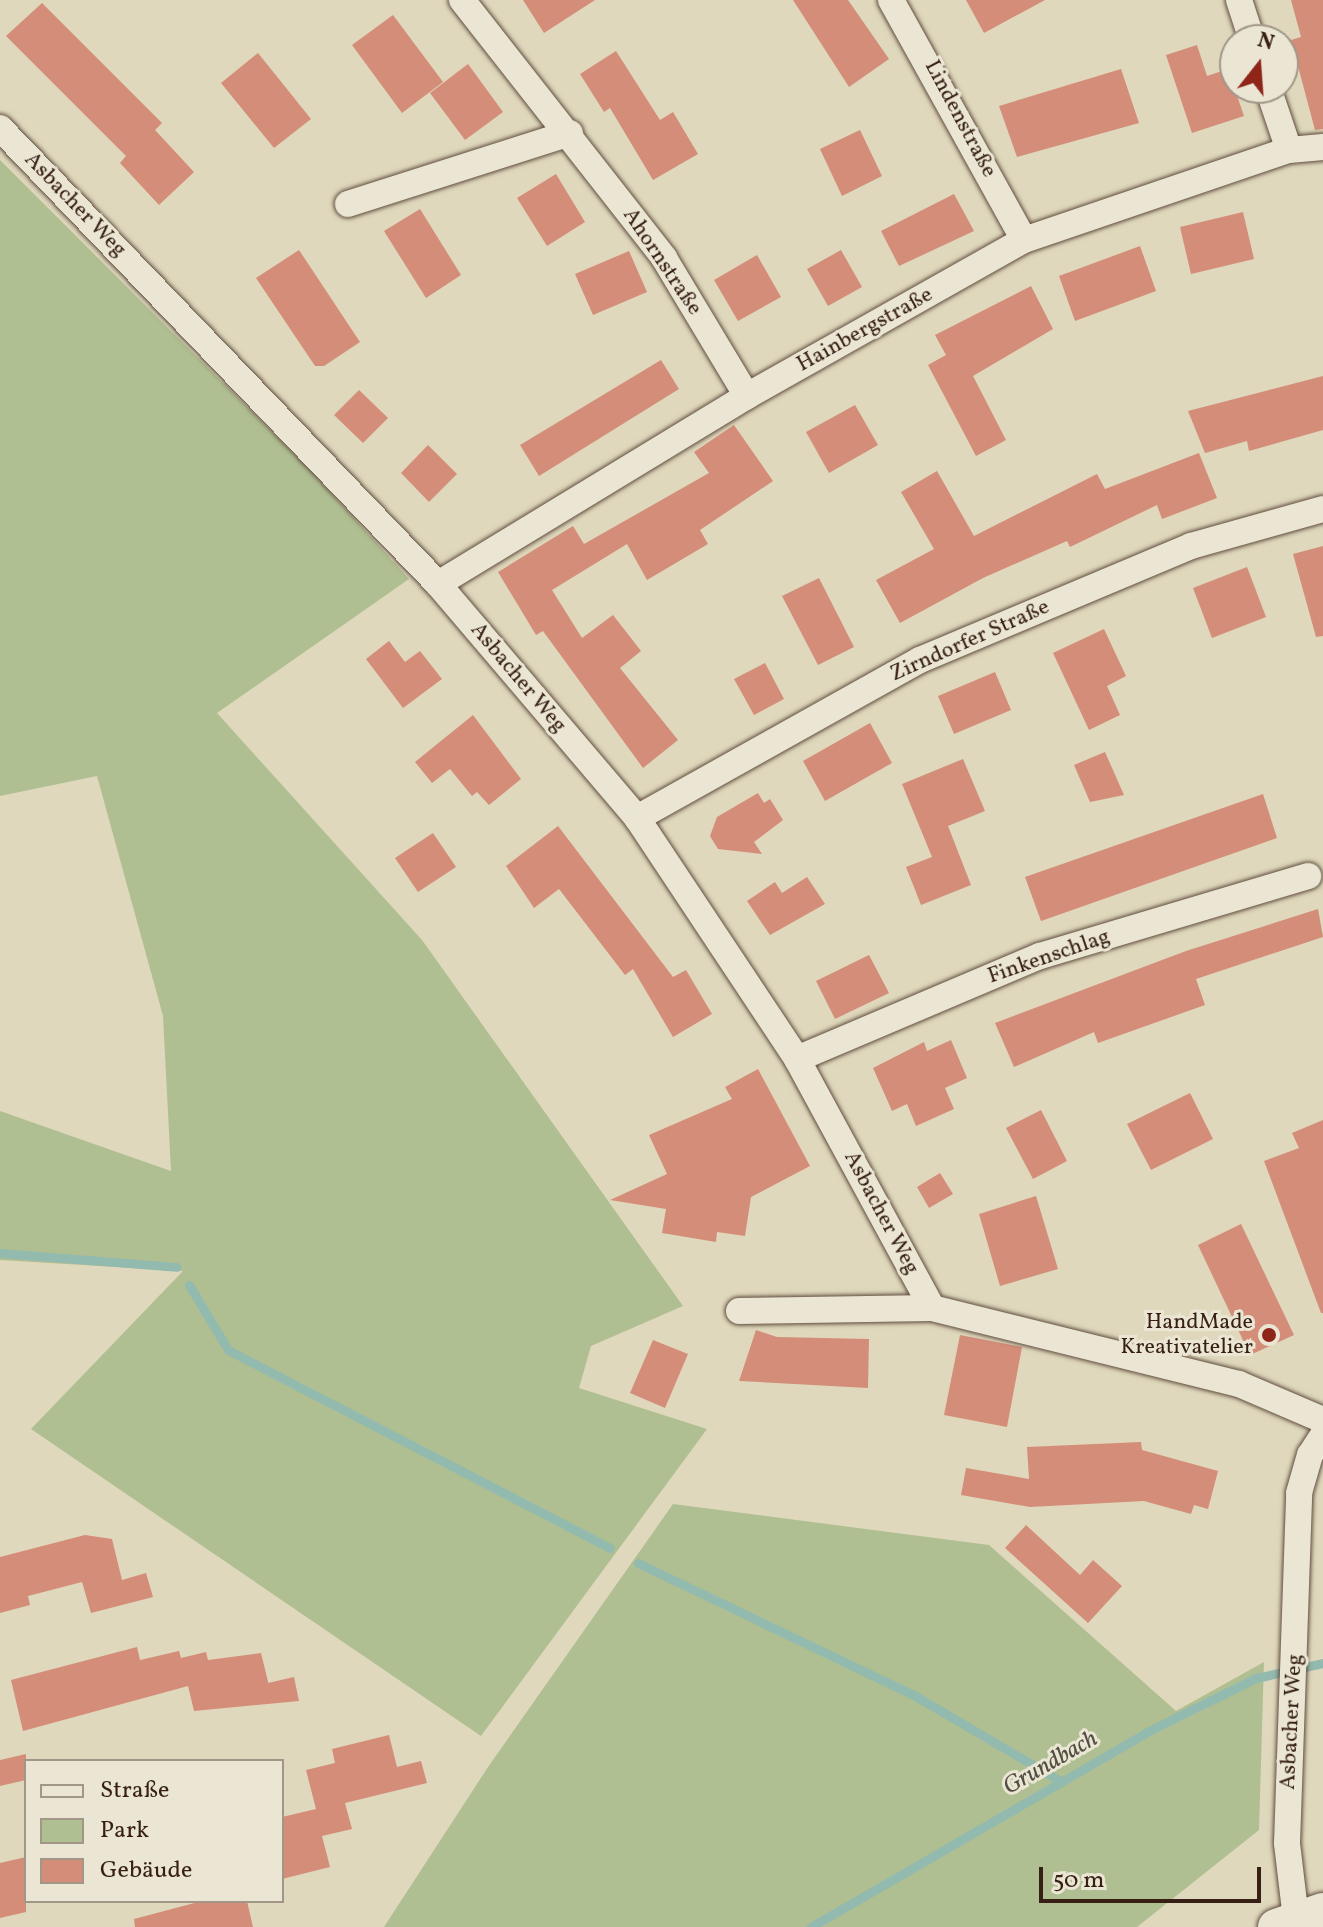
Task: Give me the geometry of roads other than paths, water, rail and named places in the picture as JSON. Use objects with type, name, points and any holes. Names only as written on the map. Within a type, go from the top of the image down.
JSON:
[{"type":"street","name":"Ahornstraße","points":[[462,0],[570,133],[664,258],[747,396]]},
{"type":"street","name":"Lindenstraße","points":[[891,0],[1024,240]]},
{"type":"street","points":[[1239,0],[1247,24]]},
{"type":"street","points":[[1273,104],[1289,150]]},
{"type":"street","name":"Asbacher Weg","points":[[0,128],[438,584],[637,818],[797,1059],[932,1308]]},
{"type":"street","points":[[348,204],[570,133]]},
{"type":"street","name":"Hainbergstraße","points":[[438,584],[747,396],[1024,240],[1289,150],[1323,147]]},
{"type":"street","name":"Zirndorfer Straße","points":[[637,818],[920,660],[1191,546],[1323,509]]},
{"type":"street","name":"Finkenschlag","points":[[797,1059],[1040,956],[1308,876]]},
{"type":"street","name":"Asbacher Weg","points":[[739,1311],[932,1308],[1239,1384],[1323,1420]]},
{"type":"street","name":"Asbacher Weg","points":[[1298,1919],[1287,1843],[1299,1493],[1310,1455],[1323,1435]]},
{"type":"waterway","points":[[0,1253],[176,1267]]},
{"type":"waterway","points":[[189,1285],[228,1350],[610,1548]]},
{"type":"waterway","points":[[638,1563],[912,1694],[1060,1781]]},
{"type":"waterway","name":"Grundbach","points":[[811,1927],[1145,1733],[1256,1678],[1323,1663]]},
{"type":"place","name":"HandMade Kreativatelier","points":[[1269,1335]]}]
